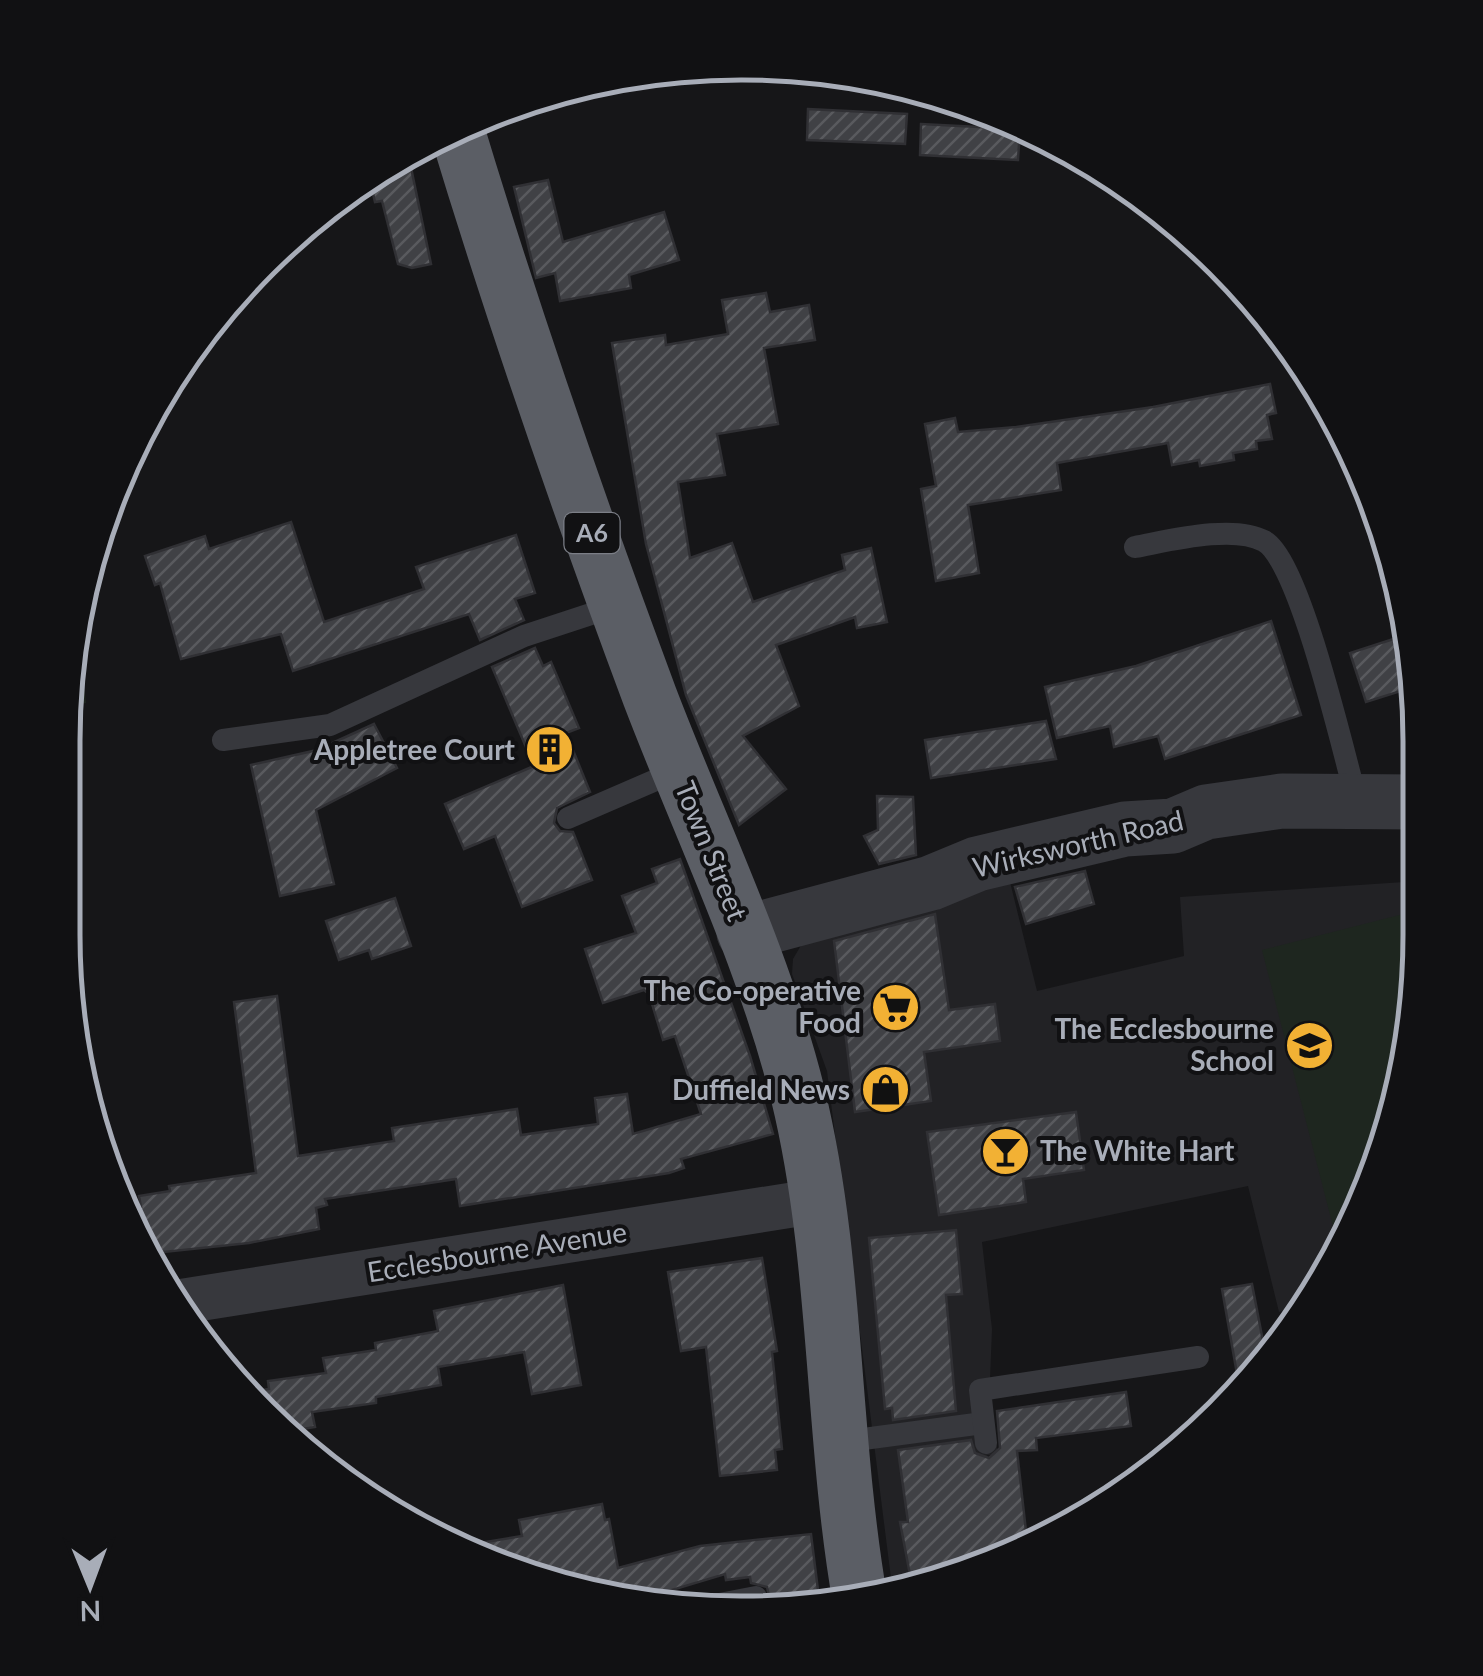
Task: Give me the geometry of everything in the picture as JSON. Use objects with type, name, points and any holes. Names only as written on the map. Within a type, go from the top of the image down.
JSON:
[{"type":"highway","name":"Town Street","points":[[461,143],[493,251],[615,597],[744,933],[798,1096],[817,1201],[858,1585]]},
{"type":"street","name":"Wirksworth Road","points":[[744,933],[931,883],[977,864],[1125,829],[1173,826],[1206,812],[1282,801],[1403,802]]},
{"type":"street","name":"Ecclesbourne Avenue","points":[[190,1300],[817,1201]]},
{"type":"lane","points":[[1135,547],[1189,537],[1234,535],[1265,541],[1278,556],[1310,629],[1357,801]]},
{"type":"lane","points":[[223,740],[330,724],[524,636],[591,614],[615,597]]},
{"type":"lane","points":[[568,818],[679,770]]},
{"type":"lane","points":[[841,1442],[985,1433],[980,1390],[1198,1357]]},
{"type":"shaded area","points":[[1010,882],[1037,991],[1184,956],[1180,897],[1403,882],[1402,978],[1390,1064],[1353,1188],[1292,1302],[1279,1312],[1248,1186],[982,1242],[992,1329],[989,1404],[998,1454],[985,1456],[995,1546],[891,1578],[827,1071],[792,974],[793,959],[803,942]]},
{"type":"green space","points":[[83,680],[86,703],[81,704]]},
{"type":"green space","points":[[1403,914],[1402,978],[1390,1064],[1368,1147],[1334,1229],[1262,950]]},
{"type":"building","points":[[808,109],[907,114],[905,144],[807,140]]},
{"type":"building","points":[[921,124],[988,127],[1019,141],[1018,160],[920,155]]},
{"type":"building","points":[[411,169],[431,264],[412,268],[398,264],[382,201],[375,202],[373,192]]},
{"type":"building","points":[[548,180],[563,242],[664,212],[679,260],[629,275],[631,288],[560,301],[555,273],[536,278],[514,187]]},
{"type":"building","points":[[766,293],[770,312],[809,305],[815,340],[764,348],[778,424],[717,434],[725,475],[678,482],[690,558],[732,543],[753,602],[845,570],[842,555],[871,548],[887,622],[857,628],[855,617],[776,645],[799,706],[743,736],[786,789],[739,825],[686,695],[646,544],[612,343],[665,335],[666,345],[728,334],[722,300]]},
{"type":"building","points":[[1270,384],[1276,413],[1267,415],[1272,439],[1256,441],[1257,449],[1233,453],[1234,460],[1200,466],[1199,460],[1172,465],[1168,443],[1057,463],[1061,490],[968,505],[979,573],[936,581],[921,489],[936,486],[925,424],[955,418],[958,432],[1016,427],[1153,407]]},
{"type":"building","points":[[291,522],[324,622],[424,589],[416,567],[516,535],[535,593],[515,599],[524,620],[480,640],[469,614],[293,671],[281,634],[181,659],[160,583],[155,585],[145,556],[205,536],[209,549]]},
{"type":"building","points":[[1271,621],[1301,715],[1165,759],[1158,736],[1114,747],[1110,726],[1057,738],[1045,687],[1136,666]]},
{"type":"building","points":[[1394,639],[1401,691],[1366,702],[1350,653]]},
{"type":"building","name":"Appletree Court","points":[[535,648],[543,666],[551,662],[579,728],[566,733],[590,792],[557,808],[554,823],[560,831],[573,832],[592,880],[522,907],[495,836],[464,849],[445,804],[534,766],[492,667]]},
{"type":"building","points":[[1046,721],[1056,759],[931,778],[925,740]]},
{"type":"building","points":[[374,724],[397,768],[316,810],[334,884],[280,896],[251,765],[317,750]]},
{"type":"building","points":[[877,796],[913,797],[916,855],[879,864],[864,836],[878,830]]},
{"type":"building","points":[[680,859],[750,1056],[773,1134],[681,1159],[684,1168],[669,1173],[460,1206],[456,1179],[325,1199],[327,1205],[316,1208],[319,1229],[249,1243],[162,1252],[139,1207],[139,1196],[170,1191],[169,1186],[256,1173],[234,1002],[277,996],[298,1156],[394,1141],[392,1128],[517,1109],[521,1135],[598,1124],[595,1098],[627,1094],[633,1134],[701,1114],[675,1036],[663,1040],[649,994],[644,990],[603,1003],[585,949],[636,933],[622,896],[657,883],[652,869]]},
{"type":"building","points":[[1085,871],[1094,904],[1026,924],[1015,887]]},
{"type":"building","points":[[395,898],[411,946],[372,959],[369,950],[339,960],[326,921]]},
{"type":"building","points":[[935,914],[949,1010],[995,1004],[1000,1041],[924,1052],[931,1101],[855,1112],[834,941]]},
{"type":"building","name":"The White Hart","points":[[1076,1112],[1084,1170],[1023,1179],[1026,1202],[939,1215],[927,1132]]},
{"type":"building","points":[[956,1230],[962,1294],[946,1295],[956,1411],[893,1420],[892,1408],[885,1409],[869,1238]]},
{"type":"building","points":[[762,1258],[777,1351],[772,1352],[782,1449],[775,1450],[777,1470],[720,1476],[706,1347],[681,1351],[668,1272]]},
{"type":"building","points":[[1252,1284],[1263,1341],[1237,1373],[1222,1289]]},
{"type":"building","points":[[563,1285],[581,1385],[532,1394],[524,1352],[438,1367],[441,1385],[376,1397],[376,1403],[312,1412],[315,1427],[302,1429],[262,1390],[269,1389],[268,1381],[326,1373],[323,1358],[376,1350],[375,1343],[438,1331],[434,1311]]},
{"type":"building","points":[[1126,1392],[1131,1426],[1036,1438],[1037,1450],[1017,1451],[1026,1532],[954,1561],[910,1574],[900,1522],[908,1522],[898,1450],[971,1440],[975,1453],[989,1458],[1000,1448],[997,1411]]},
{"type":"building","points":[[602,1504],[605,1520],[609,1519],[618,1568],[700,1546],[811,1534],[818,1591],[769,1595],[767,1587],[751,1583],[750,1577],[726,1580],[725,1574],[667,1591],[655,1590],[570,1573],[481,1543],[522,1536],[519,1520]]},
{"type":"place","name":"Appletree Court","points":[[550,750]]},
{"type":"place","name":"The Co-operative Food","points":[[896,1007]]},
{"type":"place","name":"The Ecclesbourne School","points":[[1309,1045]]},
{"type":"place","name":"Duffield News","points":[[885,1090]]},
{"type":"place","name":"The White Hart","points":[[1005,1151]]}]
